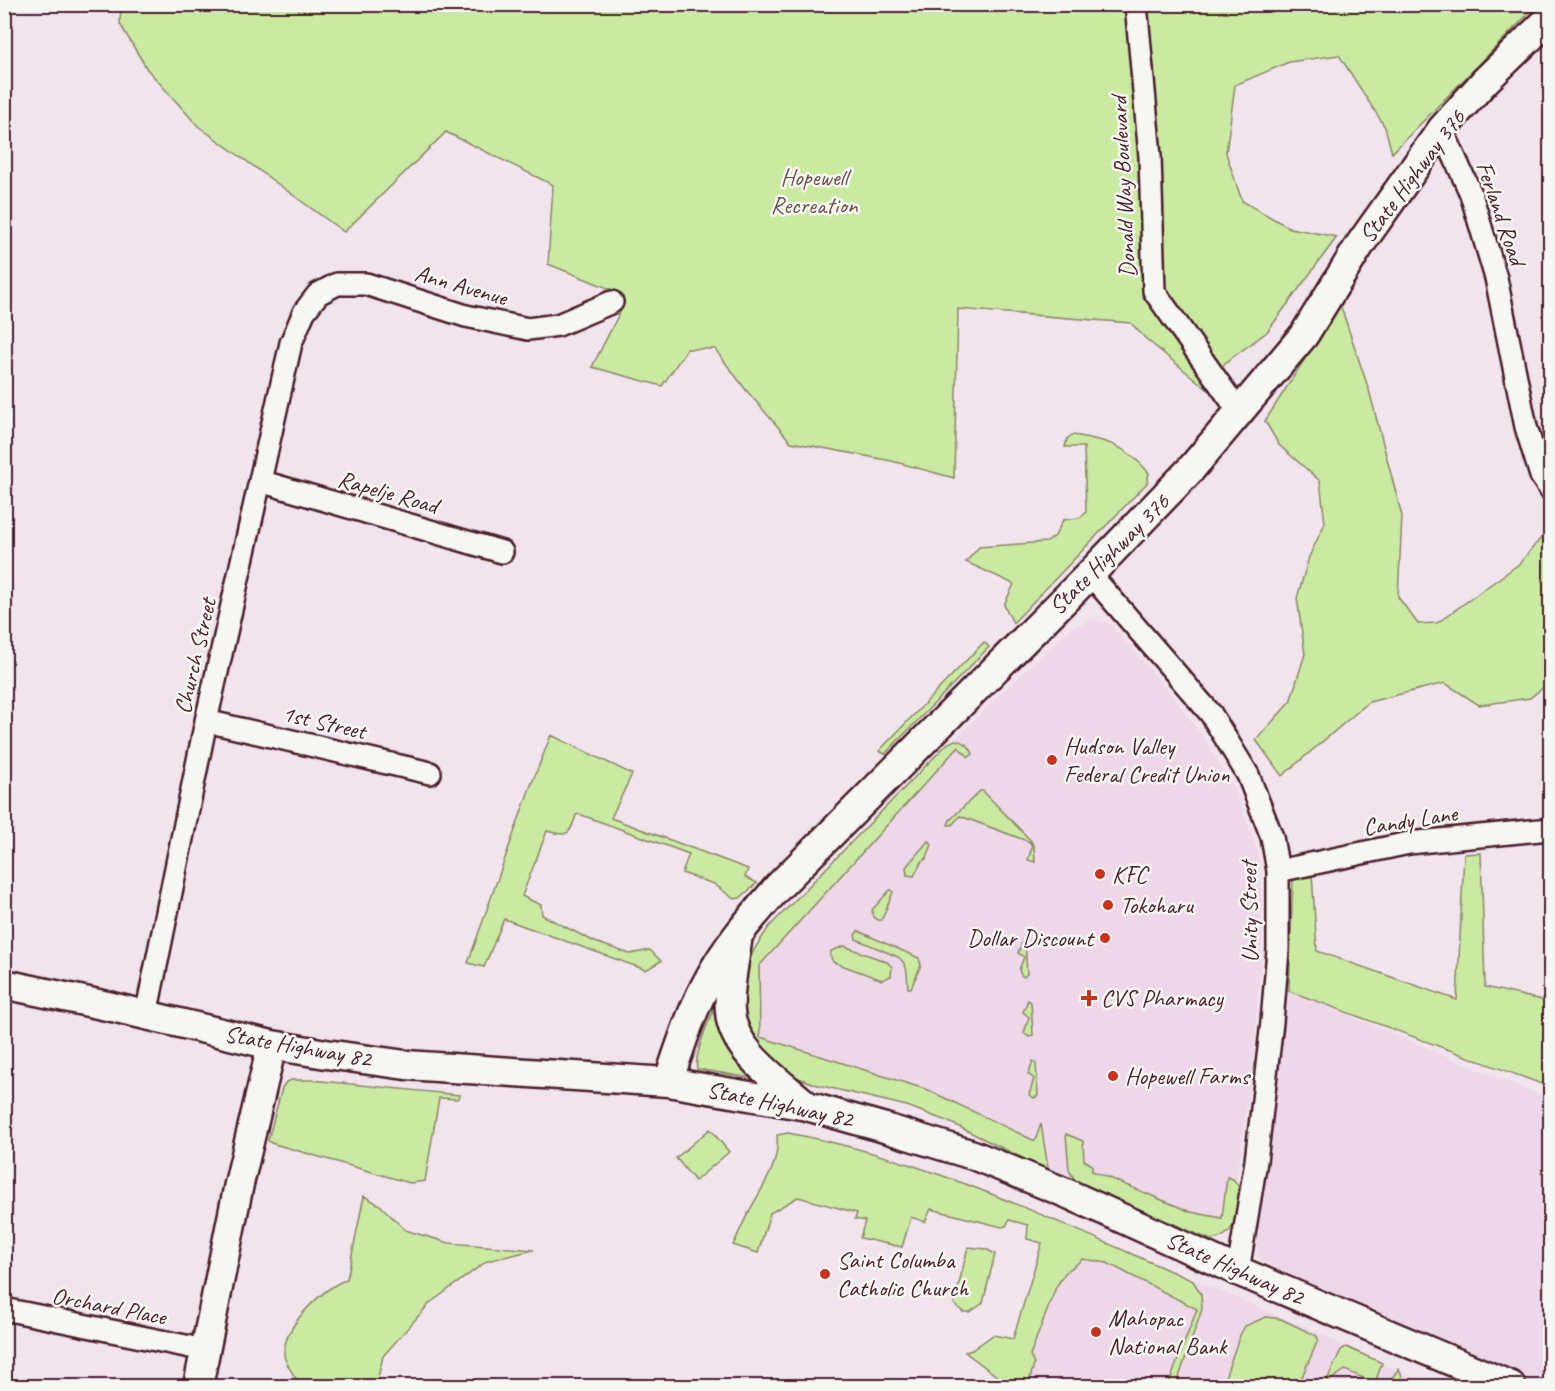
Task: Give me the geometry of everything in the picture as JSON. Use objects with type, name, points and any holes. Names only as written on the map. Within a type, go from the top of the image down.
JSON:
[{"type":"main road","name":"State Highway 376","points":[[668,1082],[688,1026],[709,979],[739,934],[778,887],[1166,497],[1240,413],[1304,335],[1361,243],[1442,129],[1485,81],[1551,18]]},
{"type":"main road","points":[[739,934],[730,1013],[736,1034],[743,1048],[754,1060],[807,1106]]},
{"type":"main road","name":"State Highway 82","points":[[4,984],[272,1045],[406,1065],[668,1082],[807,1106],[973,1155],[1066,1193],[1238,1271],[1511,1386]]},
{"type":"main road","points":[[198,1386],[239,1184],[272,1045]]},
{"type":"street","name":"Donald Way Boulevard","points":[[1136,4],[1150,156],[1154,291],[1240,413]]},
{"type":"street","name":"Ferland Road","points":[[1442,129],[1471,194],[1496,278],[1526,427],[1541,476],[1551,489]]},
{"type":"street","name":"Ann Avenue","points":[[304,312],[318,294],[337,284],[366,284],[466,316],[528,329],[558,325],[612,302]]},
{"type":"street","name":"Church Street","points":[[146,1016],[206,721],[291,343],[304,312]]},
{"type":"street","name":"Rapelje Road","points":[[260,481],[502,552]]},
{"type":"street","name":"Unity Street","points":[[1090,574],[1211,714],[1248,775],[1272,837],[1278,871],[1278,950],[1256,1161],[1238,1271]]},
{"type":"street","name":"1st Street","points":[[206,721],[430,773]]},
{"type":"street","name":"Candy Lane","points":[[1278,871],[1409,843],[1551,829]]},
{"type":"street","name":"Orchard Place","points":[[4,1310],[205,1350]]},
{"type":"shaded area","points":[[1094,619],[1110,624],[1172,695],[1204,738],[1235,790],[1258,852],[1262,899],[1262,941],[1253,1059],[1235,1192],[1227,1228],[1105,1192],[1043,1166],[941,1113],[755,1044],[749,971],[931,763],[1000,694],[1073,627]]},
{"type":"shaded area","points":[[1285,989],[1550,1099],[1550,1386],[1263,1262],[1258,1253],[1256,1233]]},
{"type":"shaded area","points":[[1059,1223],[1316,1332],[1430,1386],[1012,1386]]},
{"type":"green space","name":"Hopewell Recreation","points":[[121,4],[1537,5],[1392,153],[1385,127],[1339,55],[1289,62],[1235,85],[1226,153],[1242,201],[1290,228],[1337,237],[1267,332],[1225,363],[1207,389],[1145,338],[1131,323],[958,309],[954,478],[892,461],[791,442],[746,390],[715,349],[687,349],[662,386],[592,367],[624,304],[618,292],[548,264],[553,185],[446,132],[344,232],[198,126],[147,69],[120,24]]},
{"type":"green space","points":[[1340,304],[1369,390],[1402,516],[1398,597],[1418,624],[1437,623],[1519,564],[1541,538],[1550,535],[1550,682],[1530,698],[1479,705],[1445,683],[1369,702],[1282,776],[1256,740],[1290,702],[1305,654],[1297,598],[1309,557],[1325,523],[1320,481],[1279,445],[1265,421]]},
{"type":"green space","points":[[1072,435],[1095,439],[1123,450],[1149,473],[1147,483],[1013,623],[1004,605],[1014,584],[966,562],[979,547],[1047,542],[1055,536],[1063,520],[1084,515],[1086,512],[1084,447],[1065,447],[1067,439]]},
{"type":"green space","points":[[984,642],[989,647],[885,754],[879,751]]},
{"type":"green space","points":[[551,735],[632,774],[611,818],[748,869],[745,877],[757,883],[740,898],[734,899],[714,884],[682,873],[689,854],[579,814],[576,815],[567,833],[547,831],[522,896],[541,905],[542,915],[595,942],[630,954],[650,950],[661,961],[646,970],[504,919],[484,967],[468,963]]},
{"type":"green space","points":[[955,740],[966,744],[973,754],[969,757],[958,747],[759,966],[760,1037],[928,1090],[1035,1141],[1041,1124],[1048,1168],[1045,1169],[949,1122],[907,1106],[818,1085],[782,1072],[763,1057],[740,1018],[744,972],[755,948],[769,927],[947,744]]},
{"type":"green space","points":[[980,791],[983,791],[1031,841],[1034,847],[1035,862],[1028,860],[1032,847],[1030,842],[960,816],[952,825],[948,825],[950,820]]},
{"type":"green space","points":[[928,841],[932,845],[926,859],[922,861],[914,876],[907,875],[906,867]]},
{"type":"green space","points":[[1481,853],[1485,987],[1550,1002],[1550,1087],[1289,991],[1293,876],[1312,874],[1317,951],[1457,1000],[1464,854]]},
{"type":"green space","points":[[890,890],[893,892],[883,917],[877,920],[872,910]]},
{"type":"green space","points":[[858,931],[919,958],[921,965],[911,988],[908,988],[907,971],[902,960],[856,939],[855,935]]},
{"type":"green space","points":[[1023,940],[1027,974],[1024,977],[1019,970],[1024,957],[1018,953]]},
{"type":"green space","points":[[844,946],[887,962],[892,967],[891,976],[882,980],[833,962],[831,951]]},
{"type":"green space","points":[[721,992],[757,1079],[697,1069],[701,1042]]},
{"type":"green space","points":[[1028,1000],[1031,1002],[1033,1035],[1029,1037],[1024,1033],[1029,1017],[1023,1012]]},
{"type":"green space","points":[[1033,1061],[1036,1064],[1038,1096],[1034,1098],[1029,1095],[1034,1079],[1028,1074]]},
{"type":"green space","points":[[292,1080],[460,1095],[457,1099],[439,1098],[425,1181],[410,1183],[271,1143],[268,1140],[282,1088],[286,1082]]},
{"type":"green space","points":[[710,1129],[729,1152],[695,1181],[676,1158]]},
{"type":"green space","points":[[788,1133],[841,1144],[944,1176],[1045,1216],[1193,1281],[1201,1294],[1202,1309],[1176,1386],[1168,1386],[1197,1309],[1107,1263],[1083,1259],[1065,1273],[1056,1287],[1030,1355],[1034,1364],[1028,1386],[1010,1386],[965,1352],[972,1350],[993,1335],[1013,1339],[1042,1243],[1027,1239],[1028,1225],[1009,1220],[1006,1226],[1002,1227],[931,1209],[925,1222],[911,1217],[902,1247],[860,1238],[865,1221],[855,1219],[857,1213],[798,1197],[770,1213],[758,1253],[733,1245],[773,1165],[777,1135]]},
{"type":"green space","points":[[1066,1134],[1083,1141],[1084,1160],[1092,1165],[1092,1171],[1191,1212],[1222,1218],[1227,1177],[1233,1179],[1239,1187],[1232,1228],[1220,1238],[1211,1240],[1076,1182],[1069,1170]]},
{"type":"green space","points":[[364,1196],[380,1205],[405,1230],[449,1243],[534,1250],[487,1261],[430,1303],[383,1356],[376,1386],[301,1386],[286,1362],[284,1354],[286,1343],[290,1331],[306,1309],[316,1299],[347,1279]]},
{"type":"green space","points":[[968,1247],[986,1249],[995,1254],[983,1303],[970,1312],[963,1312],[954,1304]]},
{"type":"green space","points":[[1266,1317],[1281,1319],[1317,1336],[1318,1340],[1298,1386],[1222,1386],[1245,1326]]},
{"type":"green space","points":[[1346,1347],[1382,1363],[1375,1383],[1345,1370],[1329,1381],[1327,1380],[1341,1350]]},
{"type":"green space","points":[[1398,1369],[1402,1379],[1398,1386],[1387,1386]]},
{"type":"place","name":"Hudson Valley Federal Credit Union","points":[[1052,760]]},
{"type":"place","name":"KFC","points":[[1100,874]]},
{"type":"place","name":"Tokoharu","points":[[1108,905]]},
{"type":"place","name":"Dollar Discount","points":[[1105,938]]},
{"type":"place","name":"CVS Pharmacy","points":[[1089,998]]},
{"type":"place","name":"Hopewell Farms","points":[[1113,1076]]},
{"type":"place","name":"Saint Columba Catholic Church","points":[[825,1274]]},
{"type":"place","name":"Mahopac National Bank","points":[[1096,1332]]}]
